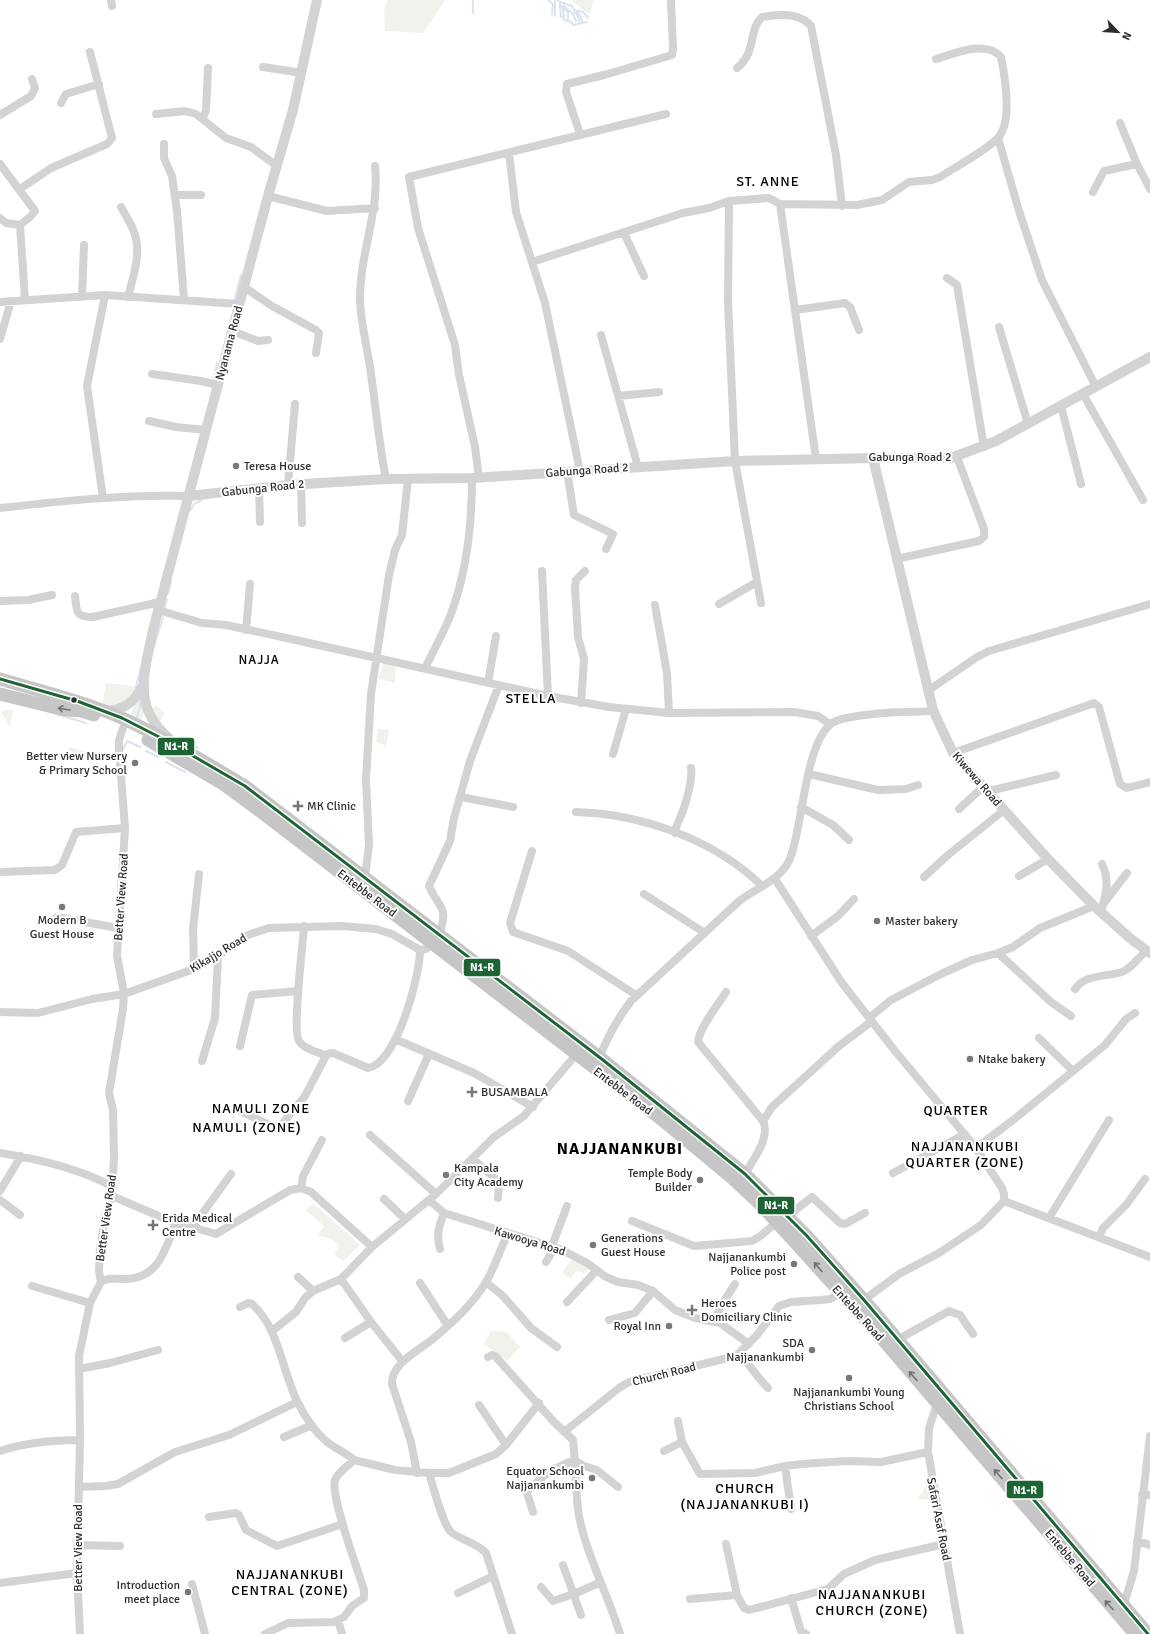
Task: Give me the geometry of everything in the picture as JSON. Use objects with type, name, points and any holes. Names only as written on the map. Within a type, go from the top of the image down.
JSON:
[{"type":"main road","name":"Entebbe Road","points":[[0,679],[69,698],[97,708],[137,725],[183,749],[245,786],[365,877],[436,939]]},
{"type":"main road","name":"Entebbe Road","points":[[0,694],[64,710],[82,711],[151,741],[223,784],[436,939],[580,1051],[745,1174],[841,1293],[1135,1634]]},
{"type":"main road","name":"Entebbe Road","points":[[599,1065],[782,1219],[864,1300],[1148,1634]]},
{"type":"street","name":"Nyanama Road","points":[[97,708],[110,710],[125,706],[132,702],[142,687],[159,606],[302,74],[317,0]]},
{"type":"street","points":[[580,134],[566,92],[566,84],[604,75],[672,55],[671,0]]},
{"type":"street","points":[[737,68],[745,62],[748,56],[756,27],[762,17],[781,15],[794,16],[803,18],[811,26],[836,155],[842,206]]},
{"type":"street","points":[[532,262],[683,213],[709,208],[729,201],[769,198],[780,204],[842,206],[882,200],[909,182],[940,178],[998,138],[1003,131],[1006,110],[1006,93],[1002,57],[998,53],[978,48],[936,59]]},
{"type":"street","points":[[20,189],[51,168],[111,141],[112,136],[90,52]]},
{"type":"street","points":[[203,118],[206,110],[208,68]]},
{"type":"street","points":[[262,68],[302,74]]},
{"type":"street","points":[[0,115],[31,96],[35,88],[32,79]]},
{"type":"street","points":[[61,103],[66,94],[99,84]]},
{"type":"street","points":[[156,114],[185,111],[203,118],[226,138],[251,147],[277,166]]},
{"type":"street","points":[[425,668],[450,618],[460,580],[471,527],[475,478],[475,447],[459,375],[455,345],[418,228],[410,177],[666,114]]},
{"type":"street","points":[[1120,123],[1137,164],[1150,189]]},
{"type":"street","points":[[998,138],[1019,211],[1042,280],[1096,387]]},
{"type":"street","points":[[164,144],[164,158],[172,176],[175,195],[184,299]]},
{"type":"street","points":[[509,153],[516,212],[545,303],[580,471]]},
{"type":"street","points":[[0,164],[35,211],[20,225],[6,223],[0,218]]},
{"type":"street","points":[[1094,192],[1104,171],[1137,164]]},
{"type":"street","points":[[375,166],[377,181],[375,208],[364,261],[360,302],[371,374],[378,436],[386,479]]},
{"type":"street","points":[[175,195],[201,195]]},
{"type":"street","points":[[268,196],[327,211],[375,208]]},
{"type":"street","points":[[729,201],[728,302],[735,461],[761,603]]},
{"type":"street","points":[[780,204],[816,459]]},
{"type":"street","points":[[121,206],[130,223],[136,240],[137,252],[128,297]]},
{"type":"street","points":[[20,225],[25,300]]},
{"type":"street","points":[[624,233],[644,276]]},
{"type":"street","points":[[82,296],[84,245]]},
{"type":"street","points":[[947,278],[957,285],[984,447]]},
{"type":"street","points":[[244,287],[272,306],[316,330],[319,333],[316,353]]},
{"type":"street","points":[[0,302],[104,295],[184,299],[239,304]]},
{"type":"street","points":[[103,498],[87,386],[104,295]]},
{"type":"street","points":[[0,339],[11,301]]},
{"type":"street","points":[[795,310],[845,303],[850,307],[859,330]]},
{"type":"street","points":[[999,327],[1028,424]]},
{"type":"street","points":[[232,331],[258,341],[268,340]]},
{"type":"street","points":[[601,335],[638,467]]},
{"type":"street","name":"Gabunga Road 2","points":[[0,508],[103,498],[158,495],[189,496],[288,485],[386,479],[475,478],[735,461],[957,457],[984,447],[1150,357]]},
{"type":"street","points":[[152,374],[218,385]]},
{"type":"street","points":[[618,396],[659,392]]},
{"type":"street","points":[[1083,394],[1142,500]]},
{"type":"street","points":[[288,485],[295,404]]},
{"type":"street","points":[[1061,406],[1081,484]]},
{"type":"street","points":[[149,421],[176,427],[206,430]]},
{"type":"street","points":[[896,559],[979,541],[984,537],[984,529],[957,457]]},
{"type":"street","name":"Kiwewa Road","points":[[873,458],[896,559],[929,690],[932,710],[953,753],[986,788],[1048,859],[1148,952]]},
{"type":"street","points":[[567,471],[574,515],[613,534],[606,549]]},
{"type":"street","points":[[365,877],[368,845],[366,779],[371,694],[389,575],[395,550],[402,535],[408,479]]},
{"type":"street","points":[[301,484],[302,523]]},
{"type":"street","points":[[259,488],[260,522]]},
{"type":"street","points":[[581,702],[584,659],[578,637],[575,588],[576,580],[585,571]]},
{"type":"street","points":[[542,572],[548,696]]},
{"type":"street","points":[[719,604],[757,582]]},
{"type":"street","points":[[246,630],[250,584]]},
{"type":"street","points":[[0,601],[28,600],[52,595]]},
{"type":"street","points":[[75,596],[78,613],[82,617],[93,617],[159,606],[202,623],[226,625],[581,702],[626,709],[669,713],[794,712],[818,716],[830,724]]},
{"type":"street","points":[[929,690],[977,657],[989,651],[1150,604]]},
{"type":"street","points":[[654,605],[667,673],[669,713]]},
{"type":"street","points":[[488,683],[496,636]]},
{"type":"street","points":[[304,926],[298,991],[298,1039],[303,1046],[326,1055],[331,1053],[368,1068],[378,1065],[395,1039],[403,1022],[418,975],[417,948],[426,949],[436,939],[445,918],[444,911],[429,886],[450,840],[454,818],[470,761],[499,685]]},
{"type":"street","name":"Nyanama Road","points":[[142,687],[146,706],[155,723],[161,732],[183,749]]},
{"type":"street","points":[[953,753],[1094,703],[1099,707],[1120,784],[1127,788],[1150,782]]},
{"type":"street","points":[[613,754],[626,709]]},
{"type":"street","points":[[599,1065],[600,1056],[613,1028],[624,1010],[636,995],[742,899],[775,879],[785,868],[792,854],[809,774],[821,739],[830,724],[841,719],[932,710]]},
{"type":"street","name":"Better View Road","points":[[80,1634],[77,1574],[79,1545],[79,1369],[81,1342],[90,1303],[97,1286],[101,1282],[99,1271],[100,1248],[105,1217],[112,1196],[114,1128],[113,1110],[109,1093],[123,1021],[124,994],[117,955],[125,828],[119,749],[119,740],[123,728]]},
{"type":"street","points":[[675,833],[675,827],[681,817],[690,786],[692,774],[691,768]]},
{"type":"street","points":[[809,774],[878,790],[906,788],[918,785]]},
{"type":"street","points":[[959,809],[986,788],[1056,775]]},
{"type":"street","points":[[461,797],[512,807]]},
{"type":"street","points":[[801,807],[833,825],[849,840]]},
{"type":"street","points":[[924,878],[948,855],[1004,810]]},
{"type":"street","points":[[576,812],[597,812],[640,821],[675,833],[729,858],[743,868],[762,886]]},
{"type":"street","points":[[0,872],[55,870],[62,865],[76,832],[125,828]]},
{"type":"street","points":[[532,851],[510,924],[513,932],[568,951],[636,995]]},
{"type":"street","points":[[1019,876],[1048,859]]},
{"type":"street","points":[[1099,907],[1107,877],[1102,864]]},
{"type":"street","points":[[763,1121],[772,1107],[891,1000],[972,960],[998,953],[1017,944],[1040,928],[1099,907],[1127,873]]},
{"type":"street","points":[[194,969],[193,929],[199,874]]},
{"type":"street","points":[[775,879],[842,983],[870,1020],[976,1148],[1002,1188],[1004,1194],[1004,1201],[981,1225],[939,1253],[899,1274],[864,1300]]},
{"type":"street","points":[[644,894],[705,933]]},
{"type":"street","points":[[811,936],[838,916],[854,899]]},
{"type":"street","points":[[57,917],[118,928]]},
{"type":"street","name":"Kikajjo Road","points":[[0,1012],[25,1014],[38,1013],[92,999],[124,994],[194,969],[218,956],[252,933],[269,928],[342,926],[376,929],[392,934],[417,948]]},
{"type":"street","points":[[1075,989],[1087,979],[1125,970],[1148,952]]},
{"type":"street","points":[[998,953],[1051,1002],[1071,1016]]},
{"type":"street","points":[[202,1061],[216,1013],[215,997],[218,956]]},
{"type":"street","points":[[240,1046],[252,995],[298,991]]},
{"type":"street","points":[[726,992],[703,1028],[698,1037],[698,1042],[763,1121],[766,1127],[766,1135],[745,1174]]},
{"type":"street","points":[[976,1148],[1013,1120],[1072,1070],[1105,1045],[1126,1019],[1135,1013]]},
{"type":"street","points":[[1039,1038],[1072,1070]]},
{"type":"street","points":[[395,1039],[474,1073],[532,1108]]},
{"type":"street","points":[[272,1331],[296,1312],[305,1298],[313,1290],[341,1279],[372,1247],[436,1194],[494,1137],[524,1116],[580,1051]]},
{"type":"street","points":[[408,1101],[429,1054]]},
{"type":"street","points":[[240,1111],[273,1128],[280,1128],[305,1096],[326,1055]]},
{"type":"street","points":[[1049,1218],[1109,1120]]},
{"type":"street","points":[[893,1173],[965,1134]]},
{"type":"street","points":[[370,1135],[436,1194]]},
{"type":"street","points":[[301,1188],[303,1176],[322,1140]]},
{"type":"street","points":[[0,1153],[21,1156],[83,1173],[113,1187]]},
{"type":"street","points":[[0,1192],[21,1156]]},
{"type":"street","points":[[473,1159],[499,1182],[498,1198]]},
{"type":"street","points":[[192,1228],[231,1174]]},
{"type":"street","points":[[1099,1237],[1103,1228],[1126,1205],[1145,1179]]},
{"type":"street","points":[[112,1196],[176,1223],[213,1234],[221,1233],[290,1190],[301,1188],[311,1192],[372,1247]]},
{"type":"street","points":[[632,1221],[694,1246],[752,1241],[760,1237],[812,1197],[840,1223],[845,1224],[865,1213]]},
{"type":"street","points":[[384,1199],[405,1220]]},
{"type":"street","points":[[0,1200],[20,1215]]},
{"type":"street","name":"Kawooya Road","points":[[429,1200],[444,1213],[554,1247],[570,1253],[618,1282],[638,1285],[653,1291]]},
{"type":"street","points":[[1004,1201],[1150,1257]]},
{"type":"street","points":[[546,1262],[554,1247],[567,1206]]},
{"type":"street","points":[[440,1249],[437,1239],[444,1213]]},
{"type":"street","points":[[101,1282],[108,1279],[131,1279],[149,1273],[161,1258],[176,1223]]},
{"type":"street","points":[[417,1473],[411,1442],[392,1384],[393,1375],[403,1362],[448,1326],[464,1311],[486,1282],[508,1234]]},
{"type":"street","points":[[566,1302],[596,1270]]},
{"type":"street","points":[[298,1277],[313,1290]]},
{"type":"street","points":[[341,1279],[371,1322],[403,1362]]},
{"type":"street","points":[[486,1282],[503,1296],[531,1328],[557,1347]]},
{"type":"street","points":[[420,1284],[448,1326]]},
{"type":"street","points":[[714,1321],[722,1304],[735,1284]]},
{"type":"street","points":[[32,1286],[90,1303]]},
{"type":"street","points":[[609,1320],[635,1313],[653,1291],[675,1310],[695,1318],[714,1321],[725,1325],[749,1344]]},
{"type":"street","name":"Church Road","points":[[564,1432],[619,1388],[629,1382],[728,1359],[739,1354],[749,1344],[779,1306],[791,1302],[830,1299],[841,1293]]},
{"type":"street","points":[[240,1307],[248,1303],[252,1304],[272,1331],[297,1402],[312,1425],[327,1442],[345,1452],[354,1460],[417,1473],[442,1474],[456,1471],[496,1454],[506,1445],[539,1404]]},
{"type":"street","points":[[897,1340],[949,1311],[960,1315],[973,1334]]},
{"type":"street","points":[[345,1338],[371,1322]]},
{"type":"street","points":[[79,1369],[110,1363],[158,1350]]},
{"type":"street","points":[[739,1354],[752,1368],[756,1376],[768,1388]]},
{"type":"street","points":[[488,1357],[492,1355],[495,1356],[573,1440],[580,1517],[594,1568],[601,1582],[620,1634]]},
{"type":"street","points":[[79,1487],[118,1484],[175,1452],[229,1435],[297,1402]]},
{"type":"street","name":"Safari Asaf Road","points":[[937,1404],[929,1428],[928,1452],[960,1634]]},
{"type":"street","points":[[480,1406],[506,1445]]},
{"type":"street","points":[[678,1421],[682,1442],[700,1474],[755,1473],[785,1466],[847,1461],[881,1462],[928,1452]]},
{"type":"street","points":[[284,1437],[312,1425]]},
{"type":"street","points":[[1124,1604],[1134,1571],[1136,1542],[1146,1495],[1150,1436]]},
{"type":"street","points":[[0,1451],[18,1445],[38,1441],[80,1440]]},
{"type":"street","points":[[664,1451],[682,1442]]},
{"type":"street","points":[[264,1634],[288,1623],[324,1623],[338,1620],[347,1614],[352,1606],[362,1600],[365,1595],[343,1524],[335,1492],[335,1481],[354,1460]]},
{"type":"street","points":[[574,1460],[584,1466],[597,1470],[618,1487]]},
{"type":"street","points":[[533,1512],[527,1493],[528,1490],[550,1471],[574,1460]]},
{"type":"street","points":[[785,1466],[791,1509]]},
{"type":"street","points":[[429,1474],[447,1527],[456,1535],[477,1544],[486,1554],[512,1634]]},
{"type":"street","points":[[208,1518],[236,1513],[239,1514],[246,1530],[277,1546],[343,1524]]},
{"type":"street","points":[[1136,1542],[1150,1545]]},
{"type":"street","points":[[726,1544],[737,1596],[744,1608],[749,1610],[828,1589],[844,1574],[875,1560],[944,1544]]},
{"type":"street","points":[[79,1545],[120,1546]]},
{"type":"street","points":[[563,1565],[581,1616]]},
{"type":"street","points":[[0,1583],[77,1574]]},
{"type":"street","points":[[458,1593],[494,1576]]},
{"type":"street","points":[[541,1587],[553,1601],[574,1594],[601,1582]]},
{"type":"street","points":[[192,1584],[205,1634]]},
{"type":"street","points":[[690,1599],[737,1596]]},
{"type":"street","points":[[791,1598],[801,1631],[806,1634]]},
{"type":"street","points":[[338,1620],[342,1634]]},
{"type":"shaded area","points":[[387,0],[445,0],[423,33],[385,31],[384,11]]},
{"type":"shaded area","points":[[572,0],[594,0],[590,13],[585,12]]},
{"type":"shaded area","points":[[384,662],[396,665],[395,683],[378,679]]},
{"type":"shaded area","points":[[106,683],[140,687],[128,699],[113,705],[102,706]]},
{"type":"shaded area","points":[[141,698],[145,710],[140,724],[130,719],[134,704]]},
{"type":"shaded area","points":[[157,706],[165,713],[159,723],[152,708]]},
{"type":"shaded area","points":[[8,709],[13,710],[10,727],[1,712]]},
{"type":"shaded area","points":[[378,729],[389,730],[386,746],[376,742]]},
{"type":"shaded area","points":[[69,747],[90,753],[88,756],[82,758],[68,751]]},
{"type":"shaded area","points":[[313,1203],[360,1245],[343,1261],[334,1254],[339,1245],[330,1238],[317,1236],[324,1226],[306,1210]]},
{"type":"shaded area","points":[[573,1258],[589,1268],[584,1274],[577,1270],[570,1279],[562,1273]]},
{"type":"shaded area","points":[[491,1331],[507,1332],[520,1347],[507,1361],[484,1344]]},
{"type":"shaded area","points":[[929,1482],[931,1483],[933,1492],[931,1499],[919,1500],[918,1498]]},
{"type":"waterway","points":[[473,0],[473,13]]},
{"type":"waterway","points":[[548,0],[553,4],[552,15]]},
{"type":"waterway","points":[[557,0],[560,2],[560,7],[563,8],[564,20],[571,22],[573,25],[587,22]]},
{"type":"waterway","points":[[555,1],[555,16]]},
{"type":"waterway","points":[[560,2],[572,6],[574,10],[583,12],[588,18]]},
{"type":"waterway","points":[[563,17],[561,17],[560,7],[564,6],[573,14],[576,12],[580,23]]},
{"type":"waterway","points":[[563,8],[568,12],[568,21]]},
{"type":"waterway","points":[[575,12],[578,12],[583,23]]},
{"type":"waterway","points":[[573,14],[576,21]]},
{"type":"waterway","points":[[234,301],[241,275]]},
{"type":"waterway","points":[[214,379],[217,363]]},
{"type":"waterway","points":[[190,511],[194,504],[202,500]]},
{"type":"waterway","points":[[168,594],[171,581]]},
{"type":"waterway","points":[[164,610],[167,600]]},
{"type":"waterway","points":[[154,647],[163,617]]},
{"type":"waterway","points":[[136,687],[141,667]]},
{"type":"waterway","points":[[136,719],[140,702]]},
{"type":"waterway","points":[[56,714],[86,723]]},
{"type":"waterway","points":[[127,741],[140,747]]},
{"type":"waterway","points":[[123,750],[127,741]]},
{"type":"waterway","points":[[187,742],[198,748]]},
{"type":"waterway","points":[[146,751],[158,757]]},
{"type":"waterway","points":[[166,762],[185,772]]},
{"type":"transit line","name":"N1-R","points":[[0,679],[77,701],[122,718],[169,742],[245,786],[603,1060],[745,1174],[807,1236],[864,1300],[1148,1634]]},
{"type":"place","name":"Teresa House","points":[[236,466]]},
{"type":"place","name":"Better view Nursery & Primary School","points":[[135,763]]},
{"type":"place","name":"MK Clinic","points":[[298,806]]},
{"type":"place","name":"Modern B Guest House","points":[[62,907]]},
{"type":"place","name":"Master bakery","points":[[877,921]]},
{"type":"place","name":"Ntake bakery","points":[[970,1059]]},
{"type":"place","name":"BUSAMBALA","points":[[472,1092]]},
{"type":"place","name":"Kampala City Academy","points":[[446,1175]]},
{"type":"place","name":"Temple Body Builder","points":[[700,1180]]},
{"type":"place","name":"Erida Medical Centre","points":[[153,1225]]},
{"type":"place","name":"Generations Guest House","points":[[593,1245]]},
{"type":"place","name":"Najjanankumbi Police post","points":[[794,1264]]},
{"type":"place","name":"Heroes Domiciliary Clinic","points":[[692,1310]]},
{"type":"place","name":"Royal Inn","points":[[669,1326]]},
{"type":"place","name":"SDA Najjanankumbi","points":[[812,1350]]},
{"type":"place","name":"Najjanankumbi Young Christians School","points":[[849,1378]]},
{"type":"place","name":"Equator School Najjanankumbi","points":[[592,1478]]},
{"type":"place","name":"Introduction meet place","points":[[188,1592]]},
{"type":"district","name":"ST. ANNE","points":[[768,181]]},
{"type":"district","name":"NAJJA","points":[[259,659]]},
{"type":"district","name":"STELLA","points":[[531,698]]},
{"type":"district","name":"NAMULI ZONE","points":[[261,1108]]},
{"type":"district","name":"QUARTER","points":[[956,1110]]},
{"type":"district","name":"NAMULI (ZONE)","points":[[247,1127]]},
{"type":"district","name":"NAJJANANKUBI","points":[[620,1148]]},
{"type":"district","name":"NAJJANANKUBI QUARTER (ZONE)","points":[[965,1154]]},
{"type":"district","name":"CHURCH (NAJJANANKUBI I)","points":[[745,1496]]},
{"type":"district","name":"NAJJANANKUBI CENTRAL (ZONE)","points":[[290,1582]]},
{"type":"district","name":"NAJJANANKUBI CHURCH (ZONE)","points":[[872,1602]]}]
